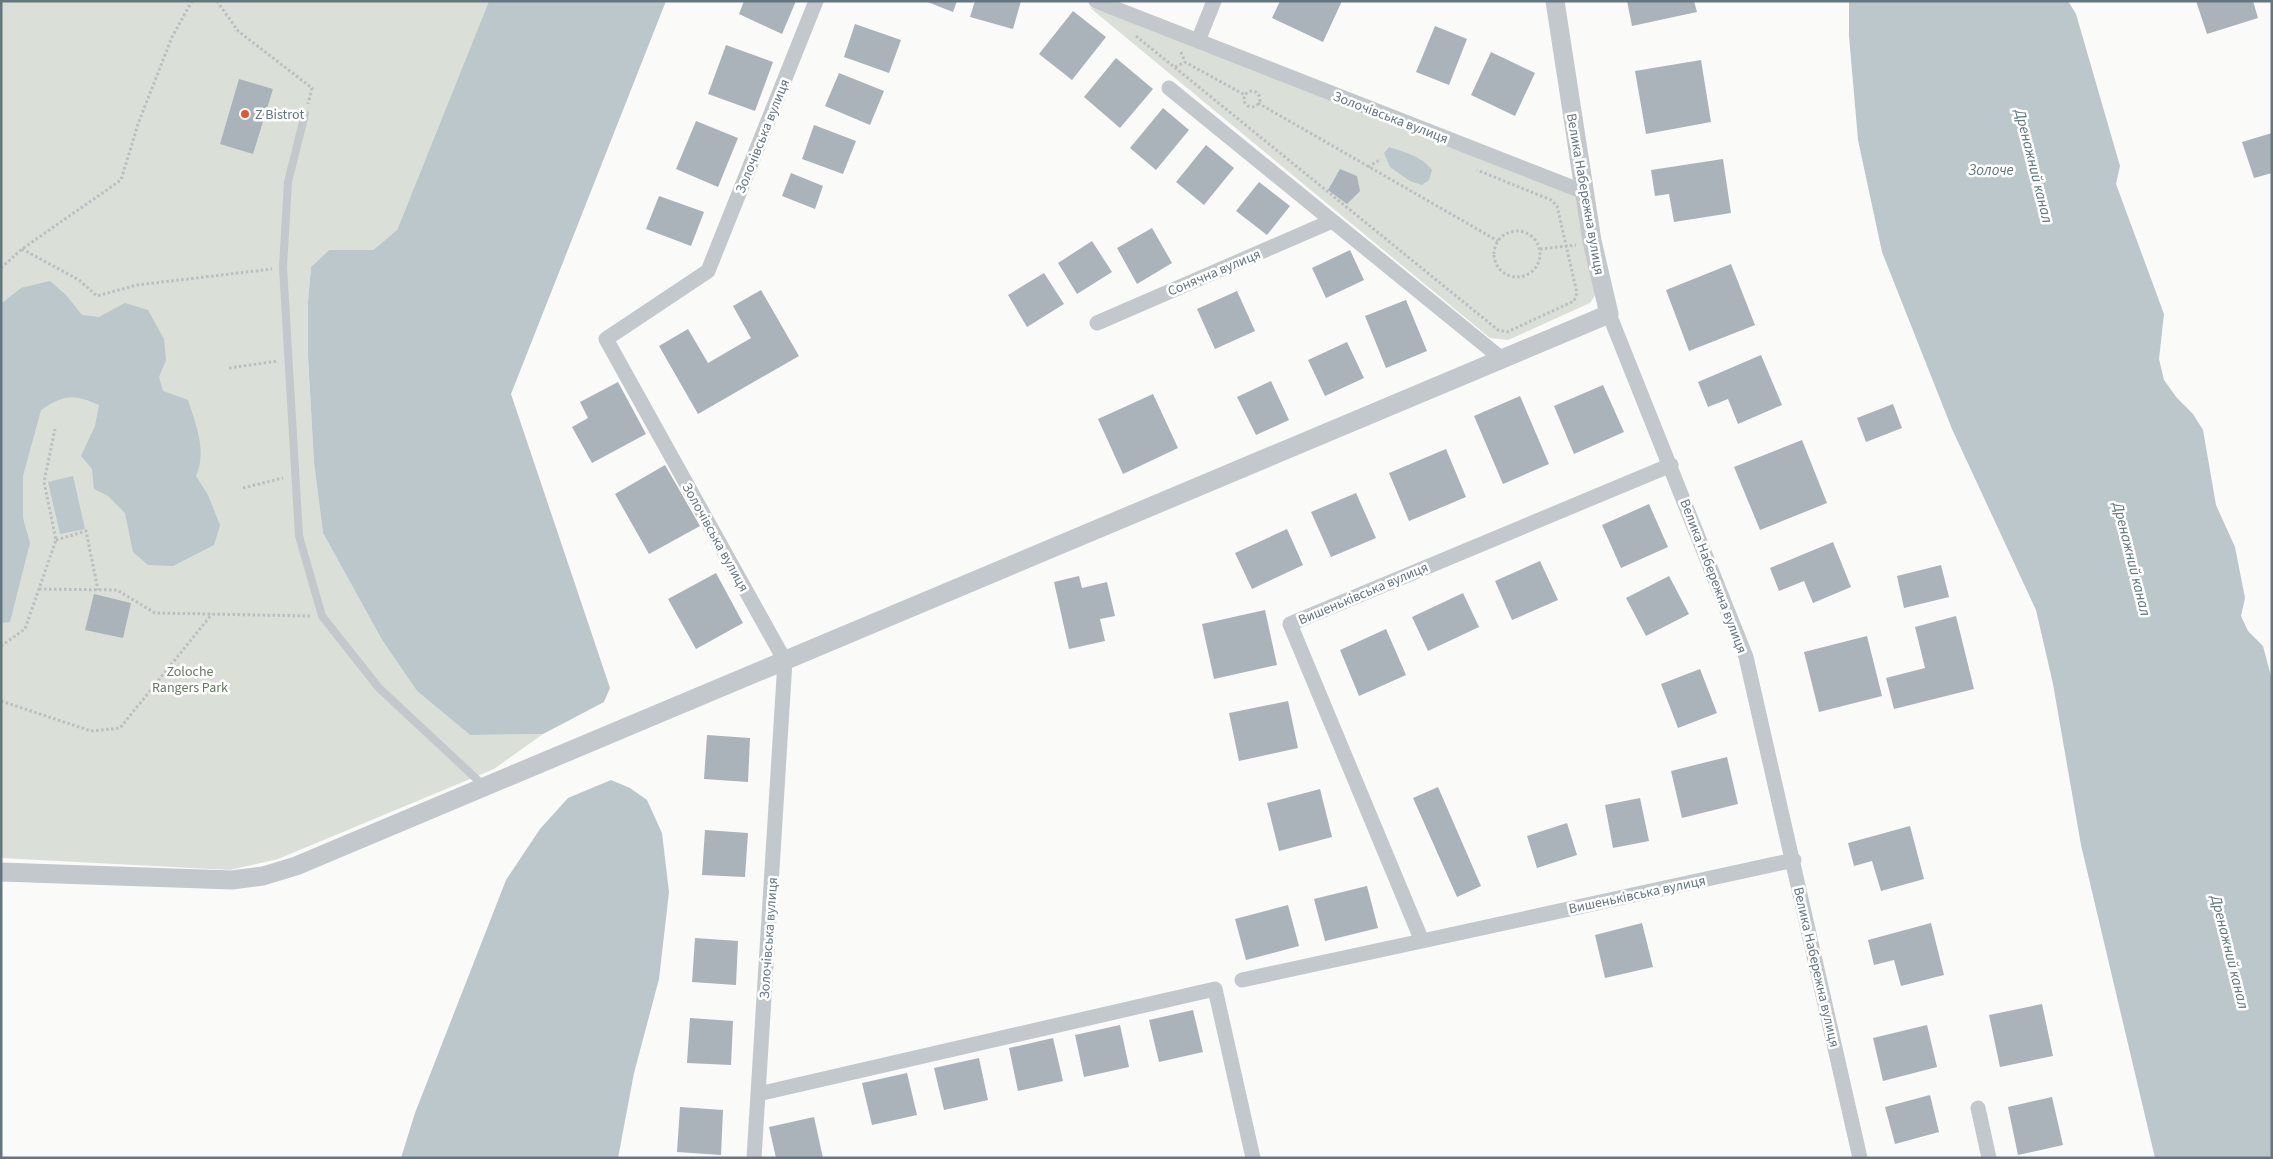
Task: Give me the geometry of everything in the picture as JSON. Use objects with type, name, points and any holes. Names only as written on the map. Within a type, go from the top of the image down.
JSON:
[{"type":"street","name":"Золочівська вулиця","points":[[754,1158],[785,661],[606,339],[708,271],[816,1]]},
{"type":"street","name":"Золочівська вулиця","points":[[1096,1],[1194,48],[1584,192]]},
{"type":"street","points":[[1194,48],[1214,1]]},
{"type":"street","name":"Велика Набережна вулиця","points":[[1555,1],[1592,241],[1609,314],[1671,465],[1746,657],[1794,860],[1860,1158]]},
{"type":"street","points":[[1168,88],[1502,359]]},
{"type":"street","name":"Сонячна вулиця","points":[[1097,323],[1332,221]]},
{"type":"street","points":[[1,872],[232,880],[264,876],[296,866],[1609,314]]},
{"type":"street","name":"Вишеньківська вулиця","points":[[1422,941],[1290,624],[1671,465]]},
{"type":"street","name":"Вишеньківська вулиця","points":[[1242,980],[1794,860]]},
{"type":"street","points":[[758,1094],[1215,989],[1253,1158]]},
{"type":"street","points":[[1978,1108],[1989,1158]]},
{"type":"lane","points":[[305,114],[288,182],[282,268],[299,536],[322,616],[379,688],[484,787]]},
{"type":"path","points":[[1,268],[22,249],[121,180],[138,124],[172,37],[192,1]]},
{"type":"path","points":[[217,1],[238,31],[312,88],[305,114]]},
{"type":"path","points":[[1128,30],[1498,330],[1507,332],[1574,301],[1577,293],[1557,206],[1551,200],[1468,166]]},
{"type":"path","points":[[1137,33],[1146,36]]},
{"type":"path","points":[[1194,48],[1180,50],[1185,62],[1245,94],[1256,92],[1260,98],[1258,103],[1254,106],[1249,106],[1244,100],[1245,94]]},
{"type":"path","points":[[1175,67],[1185,62]]},
{"type":"path","points":[[1258,103],[1498,241]]},
{"type":"path","points":[[1368,167],[1381,159]]},
{"type":"path","points":[[1518,231],[1532,236],[1540,249],[1538,264],[1534,271],[1521,278],[1513,277],[1500,270],[1494,256],[1498,241],[1503,236],[1518,231]]},
{"type":"path","points":[[1540,249],[1567,248],[1592,241]]},
{"type":"path","points":[[22,249],[79,280],[97,296],[137,285],[282,268]]},
{"type":"path","points":[[228,368],[288,360]]},
{"type":"path","points":[[1,646],[25,630],[56,540],[44,482],[55,429]]},
{"type":"path","points":[[243,488],[295,475]]},
{"type":"path","points":[[56,540],[86,531],[98,590]]},
{"type":"path","points":[[39,589],[117,590],[155,613],[322,616]]},
{"type":"path","points":[[1,701],[91,730],[120,728],[212,614]]},
{"type":"green space","name":"Zoloche Rangers Park","points":[[1,1],[489,1],[397,230],[373,250],[329,250],[311,267],[308,301],[308,357],[314,463],[323,533],[382,640],[417,691],[470,735],[543,734],[494,769],[278,859],[230,870],[1,858]]},
{"type":"green space","points":[[1089,7],[1215,46],[1578,197],[1599,289],[1590,303],[1508,340],[1490,338]]},
{"type":"water","points":[[489,1],[666,1],[511,394],[610,688],[604,702],[543,734],[470,735],[417,691],[382,640],[323,533],[314,463],[308,357],[308,301],[311,267],[329,250],[373,250],[397,230]]},
{"type":"water","name":"Золоче","points":[[1849,1],[2068,1],[2076,14],[2120,166],[2116,184],[2164,314],[2159,359],[2164,380],[2177,398],[2193,414],[2203,430],[2216,505],[2235,547],[2245,598],[2241,616],[2248,631],[2263,646],[2272,680],[2272,1158],[2155,1158],[2081,845],[2053,684],[2036,610],[1952,429],[1882,252],[1858,140],[1849,36]]},
{"type":"water","points":[[1389,147],[1412,155],[1428,165],[1432,170],[1429,180],[1422,185],[1410,181],[1390,167],[1384,153]]},
{"type":"water","points":[[50,281],[66,295],[82,315],[99,317],[125,303],[148,310],[164,339],[166,360],[159,377],[163,391],[188,400],[197,428],[201,457],[196,476],[208,495],[220,525],[214,545],[173,566],[148,565],[133,552],[125,513],[108,496],[94,489],[92,469],[81,456],[95,426],[99,405],[83,399],[63,398],[41,410],[23,476],[23,518],[30,543],[10,622],[1,623],[1,304],[21,288]]},
{"type":"water","points":[[73,476],[85,529],[60,534],[48,482]]},
{"type":"water","points":[[611,780],[630,788],[647,800],[662,833],[669,892],[659,979],[634,1073],[618,1158],[401,1158],[415,1113],[506,880],[540,829],[568,798]]},
{"type":"building","points":[[744,1],[796,1],[782,34],[739,14]]},
{"type":"building","points":[[925,1],[957,1],[953,12]]},
{"type":"building","points":[[975,1],[1021,1],[1013,29],[970,17]]},
{"type":"building","points":[[1280,1],[1342,1],[1323,42],[1272,18]]},
{"type":"building","points":[[1627,1],[1694,1],[1697,12],[1632,26]]},
{"type":"building","points":[[2196,1],[2253,1],[2258,18],[2207,34]]},
{"type":"building","points":[[1073,11],[1106,37],[1072,80],[1039,54]]},
{"type":"building","points":[[855,24],[901,40],[889,73],[844,57]]},
{"type":"building","points":[[1435,26],[1467,39],[1449,85],[1416,72]]},
{"type":"building","points":[[726,45],[773,62],[755,111],[708,94]]},
{"type":"building","points":[[1491,52],[1535,73],[1515,116],[1471,95]]},
{"type":"building","points":[[1116,58],[1153,89],[1120,128],[1084,97]]},
{"type":"building","points":[[1701,60],[1711,122],[1646,134],[1635,71]]},
{"type":"building","points":[[839,73],[884,91],[870,125],[825,106]]},
{"type":"building","points":[[239,79],[273,89],[253,154],[220,144]]},
{"type":"building","points":[[1163,108],[1189,130],[1156,170],[1130,148]]},
{"type":"building","points":[[696,121],[738,138],[718,187],[676,169]]},
{"type":"building","points":[[814,125],[856,141],[843,174],[802,159]]},
{"type":"building","points":[[2272,133],[2272,173],[2254,178],[2242,142]]},
{"type":"building","points":[[1206,145],[1234,168],[1204,205],[1176,182]]},
{"type":"building","points":[[1723,159],[1731,213],[1674,222],[1669,194],[1655,196],[1651,170]]},
{"type":"building","points":[[1340,169],[1357,176],[1360,191],[1347,204],[1328,190]]},
{"type":"building","points":[[791,173],[823,186],[815,209],[782,196]]},
{"type":"building","points":[[1259,182],[1290,206],[1267,235],[1236,211]]},
{"type":"building","points":[[659,196],[704,212],[691,246],[646,229]]},
{"type":"building","points":[[1152,228],[1172,263],[1137,284],[1117,248]]},
{"type":"building","points":[[1092,241],[1112,272],[1077,294],[1058,263]]},
{"type":"building","points":[[1350,250],[1364,280],[1326,298],[1312,268]]},
{"type":"building","points":[[1731,264],[1755,325],[1689,351],[1666,290]]},
{"type":"building","points":[[1044,273],[1064,304],[1027,327],[1008,295]]},
{"type":"building","points":[[761,290],[799,356],[698,414],[659,346],[688,329],[708,363],[751,338],[733,306]]},
{"type":"building","points":[[1237,291],[1255,331],[1215,349],[1197,309]]},
{"type":"building","points":[[1406,300],[1427,351],[1386,368],[1365,316]]},
{"type":"building","points":[[1347,342],[1364,378],[1325,396],[1308,360]]},
{"type":"building","points":[[1761,355],[1782,405],[1738,424],[1728,399],[1708,407],[1698,382]]},
{"type":"building","points":[[1271,381],[1289,420],[1256,435],[1237,397]]},
{"type":"building","points":[[618,382],[646,434],[592,463],[572,427],[588,418],[580,402]]},
{"type":"building","points":[[1603,385],[1624,432],[1574,454],[1554,406]]},
{"type":"building","points":[[1153,394],[1178,448],[1123,474],[1098,419]]},
{"type":"building","points":[[1520,396],[1549,464],[1503,484],[1474,416]]},
{"type":"building","points":[[1893,404],[1902,428],[1866,442],[1857,418]]},
{"type":"building","points":[[1802,440],[1827,503],[1760,530],[1734,467]]},
{"type":"building","points":[[1446,449],[1466,497],[1409,521],[1389,473]]},
{"type":"building","points":[[665,465],[700,526],[649,554],[615,494]]},
{"type":"building","points":[[1356,493],[1376,538],[1331,557],[1311,512]]},
{"type":"building","points":[[1649,504],[1668,547],[1621,568],[1602,525]]},
{"type":"building","points":[[1287,529],[1303,565],[1252,589],[1235,553]]},
{"type":"building","points":[[1833,542],[1851,587],[1813,603],[1804,581],[1779,591],[1770,568]]},
{"type":"building","points":[[1540,561],[1558,600],[1512,620],[1495,581]]},
{"type":"building","points":[[1941,565],[1949,597],[1904,608],[1897,576]]},
{"type":"building","points":[[716,573],[743,623],[696,649],[668,599]]},
{"type":"building","points":[[1079,576],[1082,588],[1107,582],[1115,616],[1100,619],[1105,641],[1069,649],[1054,582]]},
{"type":"building","points":[[1669,576],[1689,614],[1646,636],[1626,598]]},
{"type":"building","points":[[1463,593],[1479,627],[1428,651],[1412,617]]},
{"type":"building","points":[[94,594],[131,603],[123,638],[85,630]]},
{"type":"building","points":[[1265,610],[1277,665],[1214,679],[1202,624]]},
{"type":"building","points":[[1956,616],[1974,689],[1894,709],[1886,678],[1925,668],[1915,627]]},
{"type":"building","points":[[1386,629],[1406,675],[1359,696],[1340,650]]},
{"type":"building","points":[[1867,636],[1882,696],[1819,712],[1804,652]]},
{"type":"building","points":[[1700,669],[1717,713],[1678,728],[1661,684]]},
{"type":"building","points":[[1288,701],[1298,748],[1239,761],[1229,713]]},
{"type":"building","points":[[707,735],[750,738],[748,782],[704,779]]},
{"type":"building","points":[[1727,757],[1738,804],[1682,818],[1671,771]]},
{"type":"building","points":[[1438,787],[1481,886],[1457,897],[1413,798]]},
{"type":"building","points":[[1320,789],[1332,837],[1279,851],[1267,803]]},
{"type":"building","points":[[1640,798],[1649,841],[1613,848],[1605,805]]},
{"type":"building","points":[[1567,823],[1577,855],[1537,868],[1527,836]]},
{"type":"building","points":[[1910,826],[1924,879],[1881,891],[1872,861],[1854,866],[1848,843]]},
{"type":"building","points":[[705,830],[748,833],[745,877],[702,875]]},
{"type":"building","points":[[1367,886],[1378,928],[1325,941],[1314,899]]},
{"type":"building","points":[[1288,905],[1299,946],[1246,960],[1235,919]]},
{"type":"building","points":[[1642,923],[1653,967],[1605,978],[1595,935]]},
{"type":"building","points":[[1931,923],[1944,975],[1901,986],[1894,960],[1874,965],[1868,940]]},
{"type":"building","points":[[695,938],[738,941],[736,985],[692,982]]},
{"type":"building","points":[[2042,1004],[2053,1056],[2000,1067],[1989,1015]]},
{"type":"building","points":[[1193,1010],[1203,1052],[1159,1062],[1149,1020]]},
{"type":"building","points":[[690,1018],[733,1021],[731,1065],[687,1063]]},
{"type":"building","points":[[1120,1025],[1129,1067],[1084,1077],[1075,1035]]},
{"type":"building","points":[[1927,1025],[1937,1067],[1883,1081],[1873,1038]]},
{"type":"building","points":[[1053,1038],[1063,1081],[1018,1091],[1009,1048]]},
{"type":"building","points":[[979,1058],[988,1100],[944,1110],[934,1068]]},
{"type":"building","points":[[907,1073],[917,1115],[872,1125],[862,1083]]},
{"type":"building","points":[[1930,1095],[1939,1132],[1895,1144],[1885,1107]]},
{"type":"building","points":[[2052,1097],[2063,1145],[2018,1155],[2008,1107]]},
{"type":"building","points":[[680,1107],[723,1110],[721,1155],[677,1152]]},
{"type":"building","points":[[814,1117],[823,1158],[776,1158],[769,1127]]},
{"type":"place","name":"Z Bistrot","points":[[245,114]]},
{"type":"water label","name":"Дренажний канал","points":[[2034,166]]},
{"type":"water label","name":"Дренажний канал","points":[[2132,559]]},
{"type":"water label","name":"Дренажний канал","points":[[2230,952]]}]
